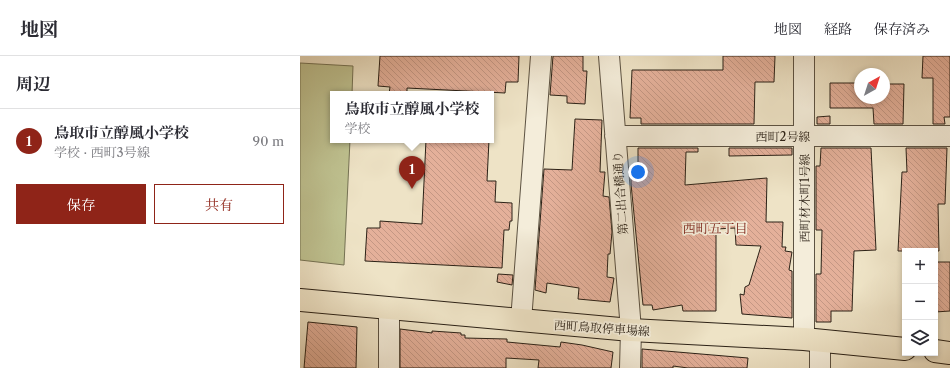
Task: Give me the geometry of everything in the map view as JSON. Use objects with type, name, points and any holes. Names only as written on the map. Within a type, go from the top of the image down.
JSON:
[{"type":"main road","name":"西町鳥取停車場線","points":[[300,300],[631,330],[812,340],[902,349]]},
{"type":"main road","points":[[938,352],[950,353]]},
{"type":"street","points":[[521,321],[541,56]]},
{"type":"street","name":"第二出合橋通り","points":[[610,56],[631,330],[630,368]]},
{"type":"street","name":"西町材木町1号線","points":[[804,56],[804,136],[812,340],[820,368]]},
{"type":"street","name":"西町2号線","points":[[615,136],[950,136]]},
{"type":"street","points":[[389,368],[390,309]]},
{"type":"green space","points":[[300,63],[353,66],[352,91],[330,91],[330,143],[350,143],[344,265],[300,260]]},
{"type":"building","points":[[380,56],[519,56],[518,82],[506,82],[505,93],[494,92],[494,91],[407,88],[407,91],[389,91],[390,87],[378,86]]},
{"type":"building","points":[[553,56],[583,56],[583,71],[587,71],[585,104],[567,103],[567,96],[550,95]]},
{"type":"building","points":[[723,56],[775,56],[774,82],[755,82],[754,124],[641,124],[641,118],[630,118],[632,70],[723,70]]},
{"type":"building","points":[[923,56],[950,56],[950,117],[944,117],[945,124],[933,124],[933,78],[922,78]]},
{"type":"building","points":[[830,83],[854,83],[854,104],[890,104],[890,84],[904,84],[903,124],[874,124],[873,108],[830,108]]},
{"type":"building","points":[[830,116],[830,124],[817,124],[817,117]]},
{"type":"building","points":[[575,119],[602,120],[600,172],[605,172],[603,196],[609,197],[612,232],[610,254],[608,254],[607,277],[614,278],[610,302],[578,299],[579,288],[547,283],[546,293],[535,290],[544,169],[572,170]]},
{"type":"building","points":[[426,143],[489,143],[487,181],[496,181],[495,202],[512,203],[512,221],[510,221],[509,230],[504,230],[502,268],[365,261],[367,228],[380,228],[380,221],[422,224]]},
{"type":"building","points":[[638,148],[698,148],[698,152],[686,152],[685,185],[767,178],[766,222],[783,222],[782,247],[786,247],[785,251],[792,252],[789,270],[792,271],[792,318],[742,314],[740,294],[744,295],[745,287],[749,285],[761,246],[736,245],[735,228],[716,229],[716,311],[683,311],[682,305],[653,310],[652,305],[643,305],[631,184],[631,178],[638,178]]},
{"type":"building","points":[[729,148],[792,148],[792,155],[729,156]]},
{"type":"building","points":[[821,148],[871,148],[876,250],[854,251],[852,311],[831,311],[831,322],[816,322],[816,274],[821,274],[822,230],[816,230],[816,166],[820,166]]},
{"type":"building","points":[[906,148],[947,148],[945,204],[938,204],[939,251],[938,248],[902,248],[902,251],[898,251],[902,172],[907,172]]},
{"type":"building","points":[[938,262],[950,262],[950,311],[938,312]]},
{"type":"building","points":[[498,274],[513,275],[512,285],[497,282]]},
{"type":"building","points":[[308,322],[357,327],[356,368],[304,368]]},
{"type":"building","points":[[400,329],[432,333],[432,331],[461,333],[461,335],[465,335],[465,338],[507,339],[507,342],[560,347],[561,342],[582,345],[613,352],[611,368],[538,368],[539,360],[506,358],[506,368],[400,368]]},
{"type":"building","points":[[642,349],[748,358],[747,368],[688,368],[673,366],[673,368],[642,368]]},
{"type":"place","name":"鳥取市立醇風小学校","points":[[412,189]]},
{"type":"district","name":"西町五丁目","points":[[715,228]]}]
